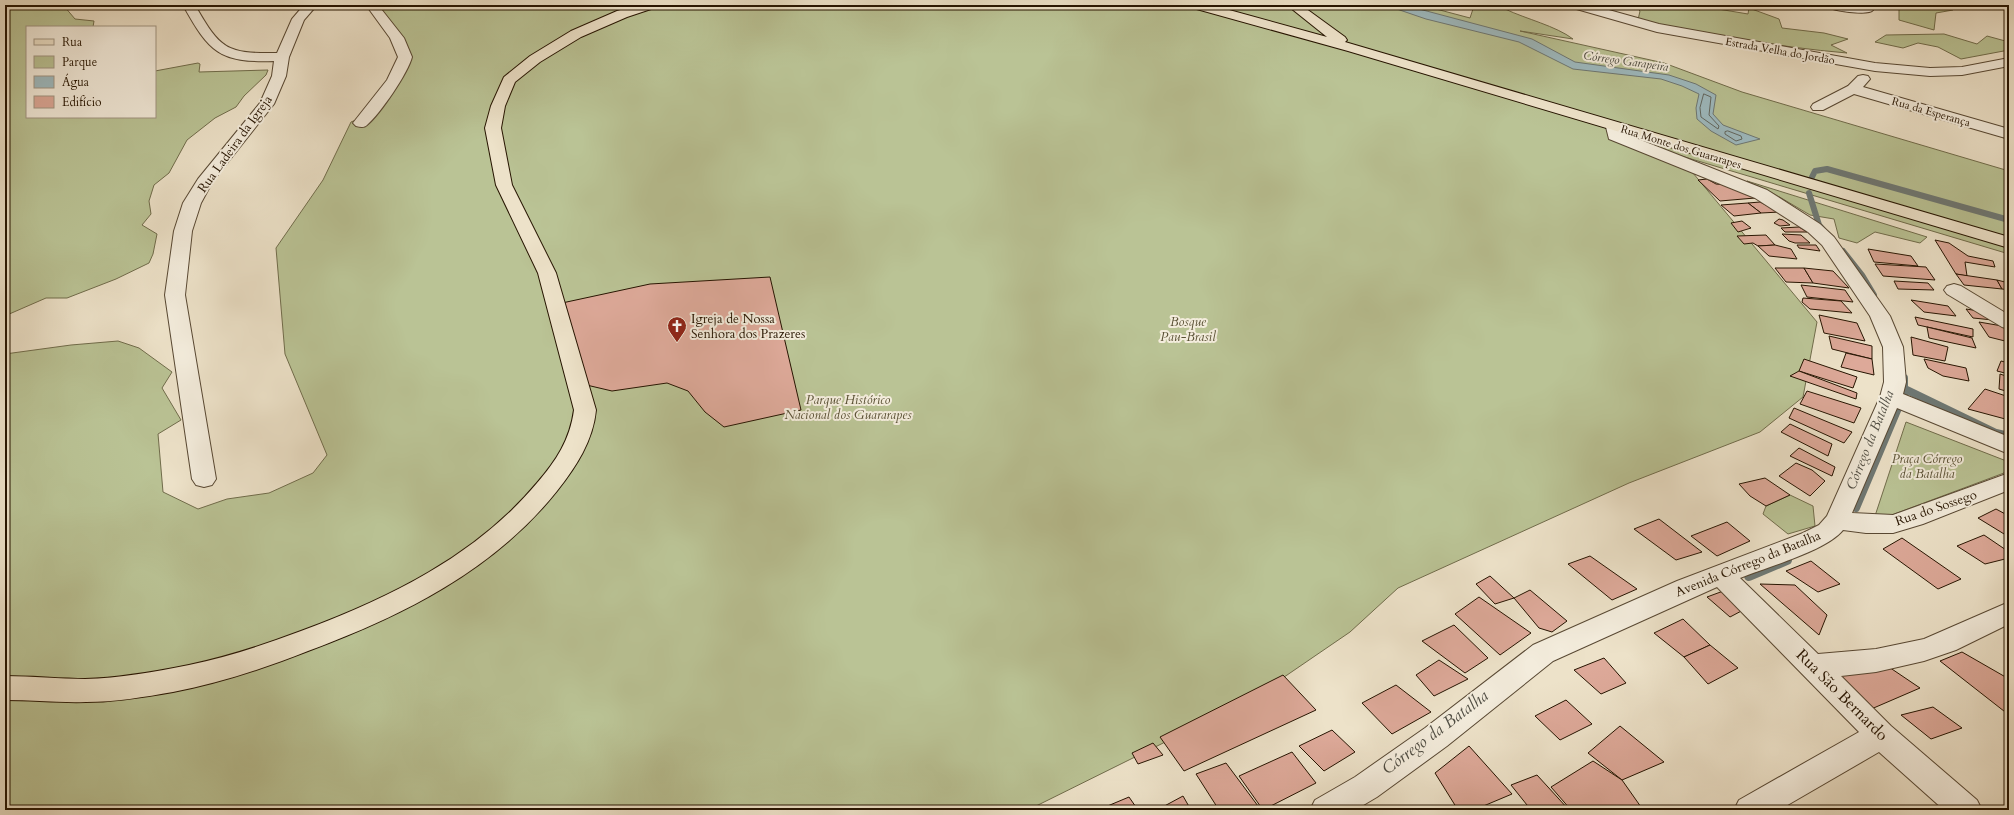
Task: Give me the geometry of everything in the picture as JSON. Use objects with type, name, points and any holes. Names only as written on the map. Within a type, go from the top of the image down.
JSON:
[{"type":"main road","points":[[5,688],[97,690],[173,680],[248,662],[335,631],[413,594],[462,565],[506,531],[542,496],[580,439],[584,426],[585,410],[547,273],[504,185],[493,128],[498,106],[509,80],[549,49],[601,22],[650,5]]},
{"type":"main road","name":"Rua Monte dos Guararapes","points":[[1197,5],[1353,48],[1614,127],[2009,243]]},
{"type":"main road","points":[[1292,5],[1353,48]]},
{"type":"street","points":[[189,5],[214,43],[230,54],[241,56],[282,57]]},
{"type":"street","name":"Rua Ladeira da Igreja","points":[[204,479],[175,295],[178,258],[183,231],[192,203],[206,180],[267,104],[279,76],[282,57],[298,19],[311,5]]},
{"type":"street","points":[[361,123],[401,68],[405,57],[403,48],[372,5]]},
{"type":"street","name":"Estrada Velha do Jordão","points":[[1577,5],[1665,30],[1875,67],[1930,72],[1962,71],[2009,62]]},
{"type":"street","points":[[1832,5],[1867,10]]},
{"type":"street","points":[[1818,107],[1853,89],[1875,67]]},
{"type":"street","points":[[1986,67],[2009,72]]},
{"type":"street","name":"Rua da Esperança","points":[[1853,89],[2009,134]]},
{"type":"street","name":"Avenida Córrego da Batalha","points":[[1326,810],[1366,787],[1436,737],[1543,653],[1686,588],[1722,576],[1812,540],[1828,531],[1837,520],[1891,397],[1895,382],[1893,347],[1880,316],[1828,241],[1814,228],[1761,194],[1615,136],[1614,127]]},
{"type":"street","points":[[1954,290],[2009,323]]},
{"type":"street","points":[[1891,397],[2009,446]]},
{"type":"street","name":"Rua do Sossego","points":[[1837,520],[1866,524],[1893,524],[1914,518],[2009,481]]},
{"type":"street","name":"Rua São Bernardo","points":[[1722,576],[1814,666],[1881,735],[1966,810]]},
{"type":"street","points":[[1814,666],[1829,666],[1878,659],[1936,646],[2009,612]]},
{"type":"street","points":[[1750,810],[1881,735]]},
{"type":"green space","points":[[5,5],[49,8],[64,6],[75,19],[94,21],[93,26],[26,26],[26,118],[156,118],[156,71],[198,63],[200,64],[199,72],[268,70],[266,75],[244,96],[236,107],[215,118],[187,140],[169,173],[154,185],[149,201],[151,214],[142,225],[157,234],[153,254],[149,263],[116,279],[67,298],[46,298],[5,317]]},
{"type":"green space","name":"Bosque Pau-Brasil","points":[[369,5],[1421,5],[1470,18],[1473,9],[1491,8],[1494,5],[1516,5],[1505,9],[1550,26],[1573,39],[1520,31],[1664,63],[1742,92],[2009,171],[2009,254],[1678,155],[1817,322],[1803,397],[1760,432],[1629,483],[1398,588],[1350,632],[1252,699],[1028,810],[5,810],[5,354],[71,345],[118,341],[139,348],[172,372],[162,388],[181,420],[158,434],[163,492],[198,509],[227,499],[269,493],[313,473],[327,455],[285,354],[276,248],[323,180],[351,122],[380,110],[404,60]]},
{"type":"green space","points":[[1634,5],[1694,5],[1748,14],[1749,8],[1779,19],[1782,28],[1824,33],[1848,39],[1831,45],[1847,53],[1768,44],[1638,20],[1640,11]]},
{"type":"green space","points":[[1894,5],[1948,5],[1953,10],[1936,13],[1934,30],[1899,20],[1899,8]]},
{"type":"green space","points":[[1944,34],[1977,44],[1987,36],[2009,42],[2009,50],[1961,59],[1938,47],[1918,43],[1903,48],[1875,42],[1886,35]]},
{"type":"green space","points":[[1747,181],[1927,237],[1920,243],[1875,232],[1857,243],[1839,238],[1834,219],[1810,215],[1771,192]]},
{"type":"green space","name":"Praça Córrego da Batalha","points":[[1906,422],[2009,462],[2004,473],[1873,522]]},
{"type":"green space","points":[[1790,495],[1813,506],[1815,526],[1788,534],[1763,514],[1766,506]]},
{"type":"water","points":[[1385,5],[1404,5],[1532,39],[1575,62],[1669,75],[1696,84],[1716,95],[1713,114],[1723,125],[1760,139],[1736,145],[1711,131],[1697,119],[1696,108],[1699,94],[1682,86],[1661,79],[1573,69],[1519,42],[1426,19]]},
{"type":"building","points":[[1707,179],[1716,184],[1727,185],[1744,191],[1755,198],[1720,201],[1698,180]]},
{"type":"building","points":[[1760,202],[1780,212],[1761,213],[1748,203]]},
{"type":"building","points":[[1748,203],[1761,213],[1734,216],[1721,205]]},
{"type":"building","points":[[1779,219],[1790,225],[1780,226],[1774,223]]},
{"type":"building","points":[[1742,221],[1751,228],[1738,232],[1731,223]]},
{"type":"building","points":[[1799,227],[1807,232],[1785,232],[1781,228]]},
{"type":"building","points":[[1782,234],[1801,235],[1810,243],[1795,243],[1789,241]]},
{"type":"building","points":[[1766,235],[1775,245],[1758,246],[1753,243],[1744,244],[1737,236]]},
{"type":"building","points":[[1935,240],[1949,243],[1968,256],[1993,261],[1995,267],[1965,262],[1967,276],[1956,274]]},
{"type":"building","points":[[1775,245],[1791,249],[1797,259],[1769,256],[1758,246]]},
{"type":"building","points":[[1797,245],[1816,245],[1820,251],[1799,248]]},
{"type":"building","points":[[1868,249],[1911,256],[1918,266],[1874,262]]},
{"type":"building","points":[[1875,264],[1926,267],[1935,280],[1883,276]]},
{"type":"building","points":[[1775,268],[1804,268],[1813,283],[1786,282]]},
{"type":"building","points":[[1804,268],[1833,271],[1849,288],[1813,283]]},
{"type":"building","points":[[1956,274],[1997,280],[2002,289],[1964,285]]},
{"type":"building","name":"Igreja de Nossa Senhora dos Prazeres","points":[[770,277],[801,410],[724,427],[705,412],[688,391],[667,383],[612,391],[578,383],[562,303],[650,284]]},
{"type":"building","points":[[1997,280],[2009,283],[2009,290],[2002,289]]},
{"type":"building","points":[[1894,281],[1928,283],[1934,290],[1898,289]]},
{"type":"building","points":[[1801,285],[1845,290],[1853,302],[1807,297]]},
{"type":"building","points":[[1803,298],[1841,301],[1852,313],[1810,309],[1802,302]]},
{"type":"building","points":[[1911,300],[1948,306],[1956,316],[1924,312]]},
{"type":"building","points":[[1966,309],[1979,311],[1993,320],[1973,318]]},
{"type":"building","points":[[1819,315],[1857,323],[1865,341],[1824,333]]},
{"type":"building","points":[[1915,317],[1973,329],[1973,337],[1918,325]]},
{"type":"building","points":[[1979,322],[2008,327],[2009,342],[1989,337]]},
{"type":"building","points":[[1927,327],[1972,338],[1976,348],[1929,338]]},
{"type":"building","points":[[1829,336],[1872,346],[1872,359],[1832,349]]},
{"type":"building","points":[[1911,337],[1948,347],[1945,361],[1913,355]]},
{"type":"building","points":[[1846,353],[1872,359],[1874,375],[1841,367]]},
{"type":"building","points":[[1804,359],[1857,377],[1853,388],[1799,371]]},
{"type":"building","points":[[1924,359],[1966,368],[1969,381],[1943,376],[1928,368]]},
{"type":"building","points":[[2001,361],[2009,363],[2009,374],[1997,371]]},
{"type":"building","points":[[1799,371],[1857,393],[1856,399],[1790,376]]},
{"type":"building","points":[[2000,374],[2009,377],[2009,392],[1999,389]]},
{"type":"building","points":[[1985,389],[2009,397],[2009,420],[1968,409]]},
{"type":"building","points":[[1807,391],[1861,408],[1854,423],[1800,404]]},
{"type":"building","points":[[1794,408],[1852,432],[1844,443],[1789,418]]},
{"type":"building","points":[[1790,424],[1832,444],[1828,456],[1781,432]]},
{"type":"building","points":[[1799,448],[1835,467],[1832,476],[1790,456]]},
{"type":"building","points":[[1796,463],[1812,470],[1825,481],[1810,496],[1779,476]]},
{"type":"building","points":[[1765,478],[1790,495],[1766,506],[1750,496],[1739,484]]},
{"type":"building","points":[[1996,509],[2009,516],[2009,537],[1978,518]]},
{"type":"building","points":[[1659,519],[1702,552],[1676,560],[1634,529]]},
{"type":"building","points":[[1727,522],[1750,541],[1717,556],[1691,536]]},
{"type":"building","points":[[1984,535],[2009,552],[2009,558],[1985,564],[1957,546]]},
{"type":"building","points":[[1902,538],[1961,579],[1938,589],[1883,549]]},
{"type":"building","points":[[1590,556],[1637,589],[1612,600],[1568,564]]},
{"type":"building","points":[[1811,561],[1840,584],[1818,592],[1786,571]]},
{"type":"building","points":[[1490,576],[1514,598],[1495,604],[1476,584]]},
{"type":"building","points":[[1760,584],[1795,585],[1827,615],[1819,635]]},
{"type":"building","points":[[1530,590],[1567,621],[1552,632],[1539,628],[1514,598]]},
{"type":"building","points":[[1726,590],[1747,608],[1730,617],[1707,597]]},
{"type":"building","points":[[1479,597],[1531,633],[1500,655],[1455,614]]},
{"type":"building","points":[[1683,619],[1710,645],[1684,657],[1654,633]]},
{"type":"building","points":[[1454,625],[1488,658],[1465,673],[1422,641]]},
{"type":"building","points":[[1710,645],[1738,668],[1708,684],[1684,657]]},
{"type":"building","points":[[1962,652],[2009,679],[2009,715],[1940,661]]},
{"type":"building","points":[[1604,658],[1626,683],[1601,694],[1574,670]]},
{"type":"building","points":[[1439,660],[1468,679],[1434,696],[1416,675]]},
{"type":"building","points":[[1880,661],[1920,688],[1862,713],[1823,675]]},
{"type":"building","points":[[1283,675],[1316,710],[1184,771],[1160,737]]},
{"type":"building","points":[[1396,685],[1431,712],[1392,734],[1362,703]]},
{"type":"building","points":[[1566,700],[1592,724],[1560,740],[1535,716]]},
{"type":"building","points":[[1933,707],[1962,728],[1931,739],[1901,715]]},
{"type":"building","points":[[1620,726],[1664,762],[1622,780],[1588,753]]},
{"type":"building","points":[[1332,730],[1355,752],[1324,771],[1299,746]]},
{"type":"building","points":[[1153,743],[1163,755],[1138,764],[1132,753]]},
{"type":"building","points":[[1469,746],[1512,794],[1474,810],[1458,810],[1435,773]]},
{"type":"building","points":[[1292,752],[1316,783],[1263,810],[1239,776]]},
{"type":"building","points":[[1593,761],[1622,780],[1641,807],[1634,810],[1571,810],[1551,787]]},
{"type":"building","points":[[1226,763],[1261,810],[1219,810],[1196,774]]},
{"type":"building","points":[[1537,775],[1569,810],[1531,810],[1511,785]]},
{"type":"building","points":[[1183,796],[1191,810],[1157,810]]},
{"type":"building","points":[[1129,797],[1138,810],[1098,810]]},
{"type":"building","points":[[1069,806],[1071,810],[1054,809]]},
{"type":"waterway","name":"Córrego da Batalha","points":[[1812,177],[1815,171],[1827,169],[2009,220]]},
{"type":"waterway","name":"Córrego da Batalha","points":[[1809,193],[1819,225],[1824,231]]},
{"type":"waterway","name":"Córrego da Batalha","points":[[1843,251],[1862,275],[1874,295]]},
{"type":"waterway","name":"Córrego da Batalha","points":[[1856,508],[1904,394],[1904,378]]},
{"type":"waterway","points":[[1905,389],[1996,433],[2009,436]]},
{"type":"waterway","name":"Córrego da Batalha","points":[[1749,576],[1787,560]]},
{"type":"place","name":"Igreja de Nossa Senhora dos Prazeres","points":[[677,343]]},
{"type":"water label","name":"Córrego Garapeira","points":[[1626,61]]},
{"type":"park label","name":"Parque Histórico Nacional dos Guararapes","points":[[848,408]]}]
